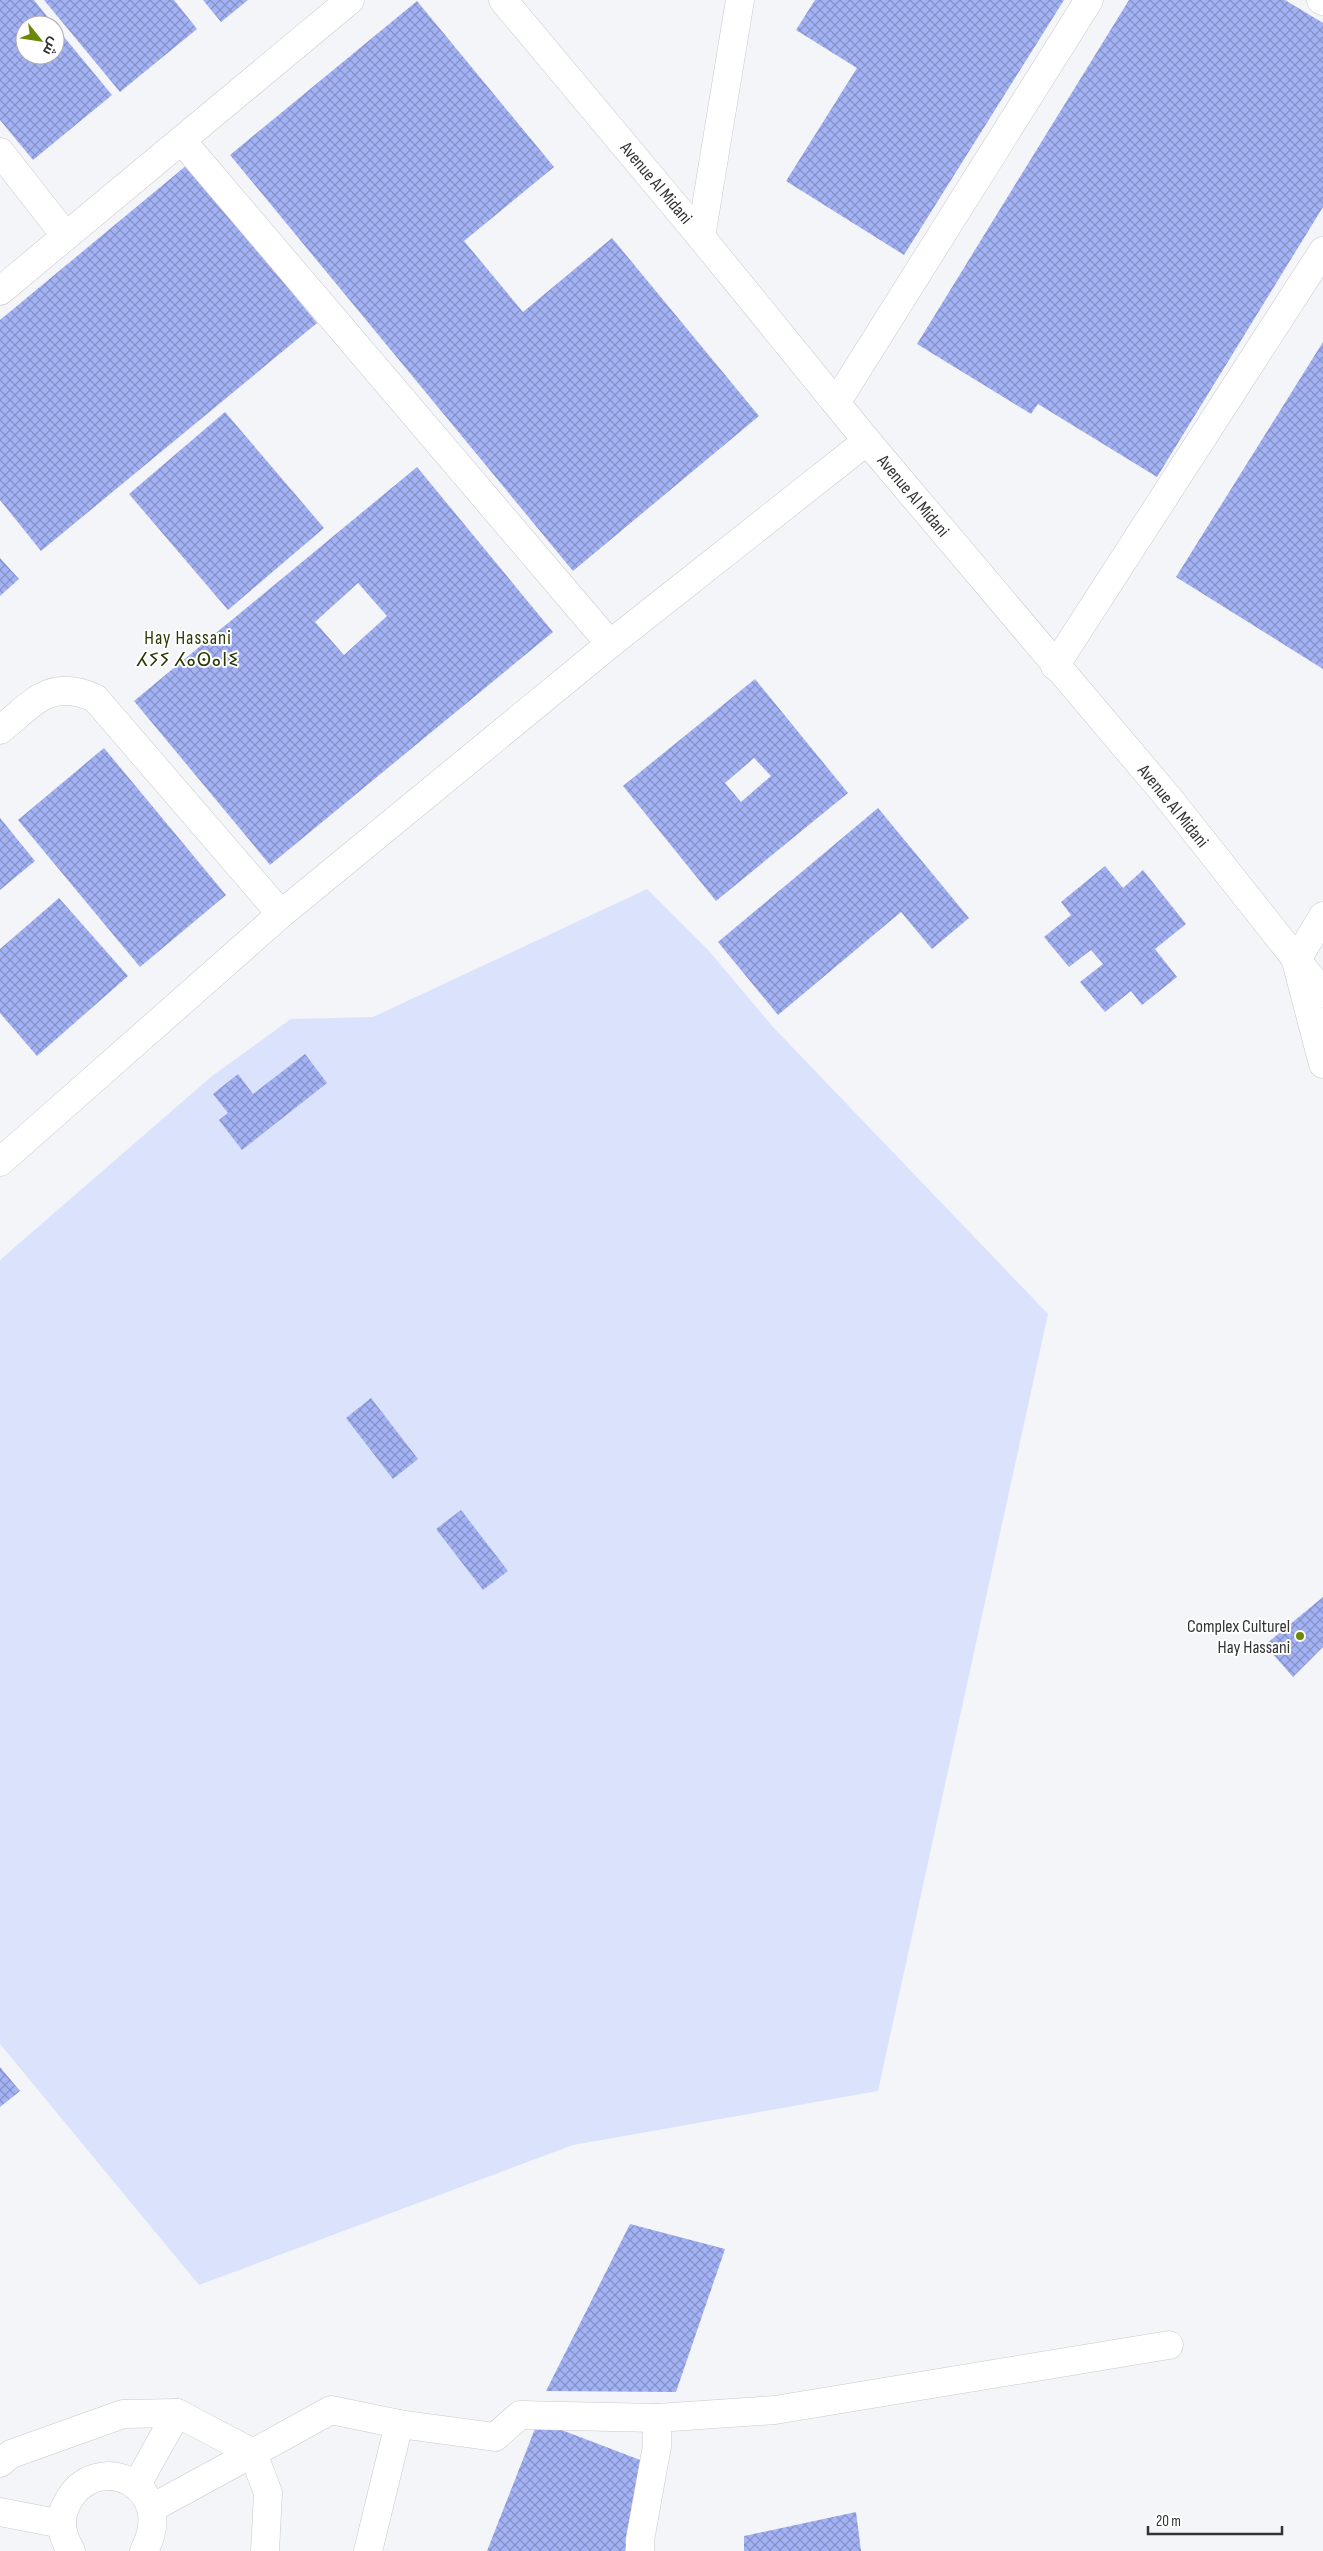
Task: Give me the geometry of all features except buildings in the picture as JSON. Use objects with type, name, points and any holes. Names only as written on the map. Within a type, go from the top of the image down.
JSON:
[{"type":"street","points":[[0,291],[65,235],[182,141],[350,0]]},
{"type":"street","name":"Avenue Al Midani","points":[[502,0],[701,237],[867,441],[1055,666],[1167,796],[1296,961],[1323,992]]},
{"type":"street","points":[[701,237],[740,0]]},
{"type":"street","points":[[836,402],[1089,0]]},
{"type":"street","points":[[182,141],[610,644]]},
{"type":"street","points":[[0,152],[65,235]]},
{"type":"street","points":[[1055,666],[1323,251]]},
{"type":"street","points":[[0,1162],[280,914],[610,644],[867,441]]},
{"type":"street","points":[[0,730],[48,692],[65,689],[78,691],[94,698],[280,914]]},
{"type":"street","points":[[1323,916],[1296,961],[1323,1064]]},
{"type":"street","points":[[152,2508],[330,2410],[399,2424],[495,2438],[520,2415],[656,2418],[776,2410],[1169,2345]]},
{"type":"street","points":[[136,2486],[177,2413]]},
{"type":"street","points":[[0,2463],[11,2454],[123,2414],[177,2413],[253,2453],[268,2492],[265,2551]]},
{"type":"street","points":[[640,2551],[640,2540],[657,2446],[656,2418]]},
{"type":"street","points":[[368,2551],[399,2424]]},
{"type":"street","points":[[0,2512],[61,2542],[68,2502],[83,2484],[96,2478],[109,2476],[124,2478],[146,2496],[152,2508],[154,2522],[151,2538],[144,2551]]},
{"type":"shaded area","points":[[647,889],[709,951],[773,1027],[1048,1314],[878,2091],[573,2145],[199,2285],[0,2044],[0,1260],[212,1076],[291,1019],[373,1017]]},
{"type":"place","name":"Complex Culturel Hay Hassani","points":[[1300,1636]]},
{"type":"district","name":"Hay Hassani ⵃⵢⵢ ⵃⴰⵙⴰⵏⵉ","points":[[188,649]]}]
